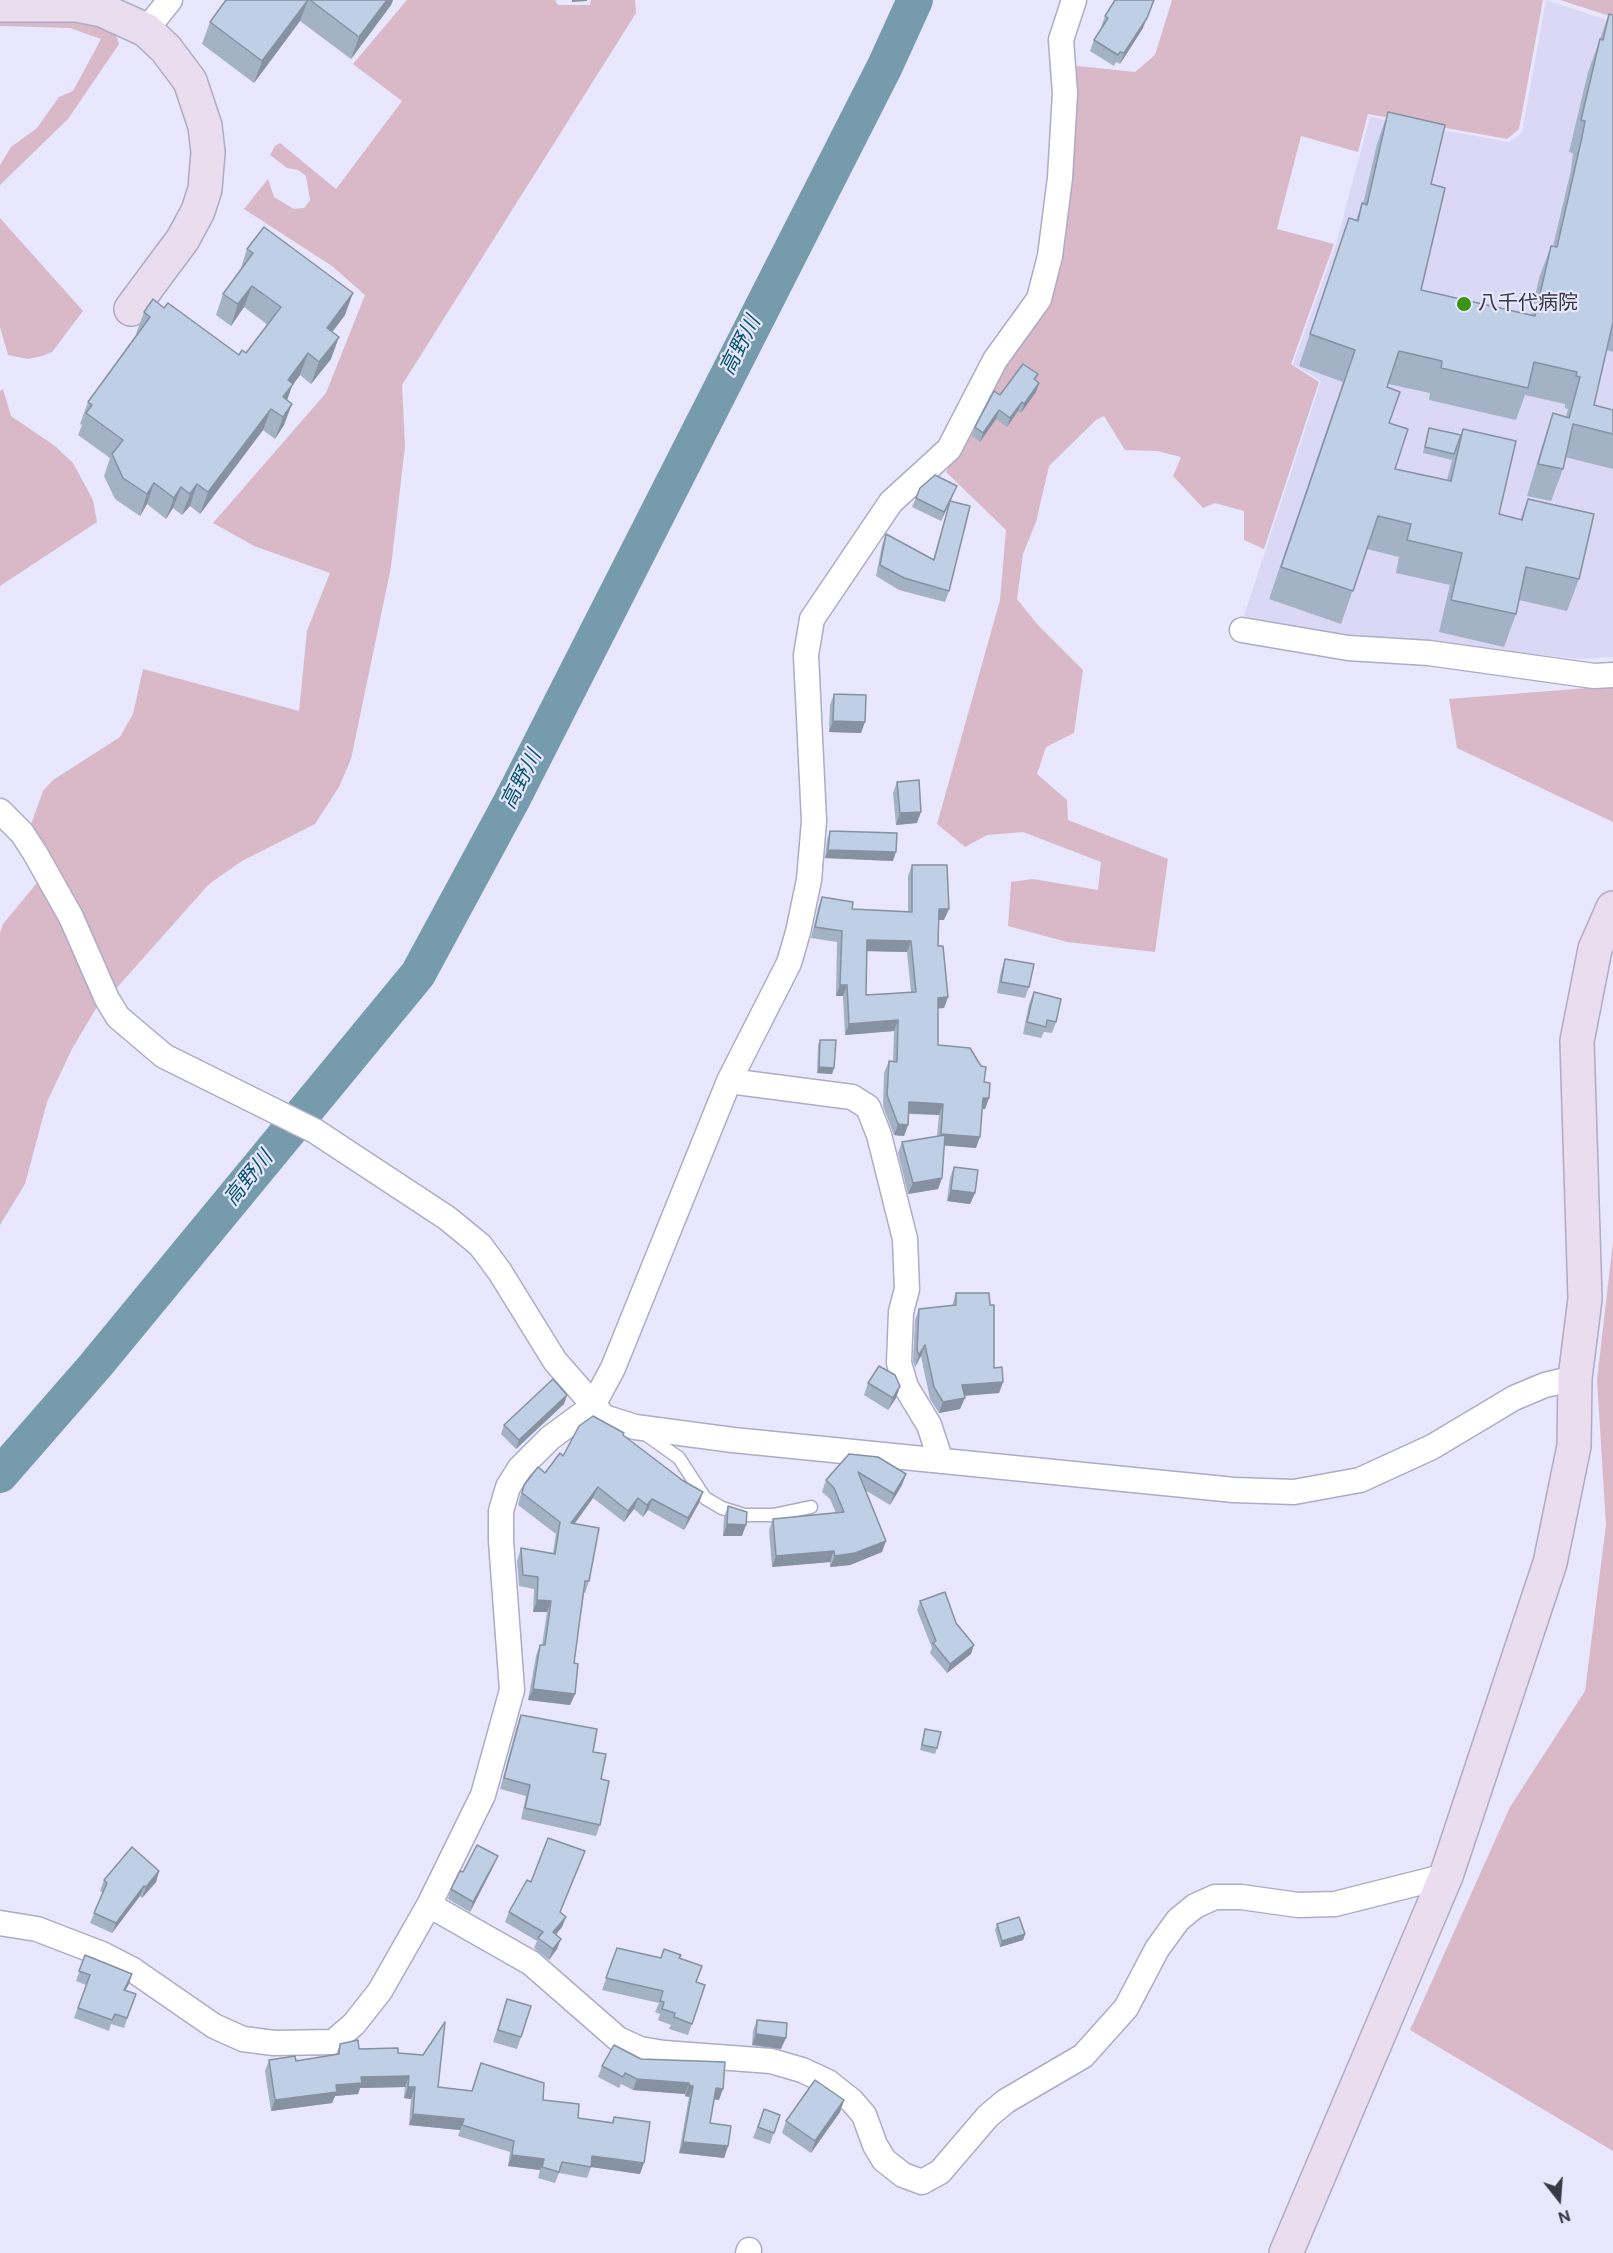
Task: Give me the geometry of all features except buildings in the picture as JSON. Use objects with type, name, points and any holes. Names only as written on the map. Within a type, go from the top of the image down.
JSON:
[{"type":"street","points":[[146,30],[170,0]]},
{"type":"street","points":[[0,1923],[37,1929],[102,1954],[133,1970],[214,2026],[243,2039],[274,2043],[333,2043],[354,2024],[380,1991],[429,1905],[483,1795],[512,1690],[501,1541],[501,1511],[508,1487],[520,1468],[550,1438],[592,1407],[613,1368],[729,1081],[789,963],[809,880],[814,821],[806,655],[812,619],[891,502],[949,449],[995,360],[1039,299],[1050,256],[1060,178],[1065,93],[1061,40],[1074,0]]},
{"type":"street","points":[[0,4],[77,5],[93,8],[146,30],[166,49],[190,81],[205,126],[207,171],[205,189],[193,221],[183,239],[131,309]]},
{"type":"street","points":[[1242,630],[1348,648],[1429,653],[1594,676],[1613,675]]},
{"type":"street","points":[[0,811],[22,833],[35,853],[71,917],[107,999],[118,1017],[164,1056],[315,1131],[447,1218],[480,1245],[555,1361],[592,1407],[604,1418],[635,1427],[733,1440],[1234,1490],[1294,1492],[1360,1480],[1432,1447],[1514,1398],[1545,1385],[1575,1378]]},
{"type":"street","points":[[1286,2253],[1446,1876],[1550,1563],[1574,1446],[1575,1378],[1586,1299],[1577,1041],[1595,949],[1613,908]]},
{"type":"street","points":[[729,1081],[852,1096],[868,1107],[879,1135],[905,1239],[907,1289],[901,1312],[898,1363],[906,1387],[929,1425],[941,1461]]},
{"type":"street","points":[[429,1905],[531,1963],[618,2039],[640,2049],[771,2061],[802,2070],[828,2082],[852,2101],[864,2115],[884,2160],[903,2175],[922,2182],[940,2172],[988,2116],[1006,2101],[1083,2056],[1126,2008],[1156,1949],[1178,1920],[1195,1906],[1215,1897],[1298,1905],[1335,1904],[1446,1876]]},
{"type":"lane","points":[[635,1427],[679,1458],[705,1498],[722,1508],[744,1515],[773,1515],[811,1507]]},
{"type":"shaded area","points":[[407,0],[555,0],[558,5],[590,5],[591,0],[635,0],[636,13],[402,385],[405,446],[391,567],[351,759],[339,787],[315,824],[242,861],[209,884],[114,991],[29,830],[43,791],[53,780],[120,737],[133,714],[143,669],[299,711],[307,631],[330,573],[254,546],[213,523],[326,393],[365,295],[332,266],[244,209],[268,179],[274,197],[294,209],[304,208],[310,200],[306,176],[298,170],[287,168],[270,155],[275,146],[280,143],[336,189],[402,101],[353,64]]},
{"type":"shaded area","points":[[1172,0],[1543,0],[1519,129],[1507,139],[1368,114],[1358,152],[1301,136],[1277,229],[1334,244],[1291,364],[1319,382],[1264,549],[1244,540],[1244,511],[1215,503],[1203,508],[1173,476],[1181,457],[1157,451],[1125,450],[1104,416],[1096,420],[1049,466],[1036,522],[1023,554],[1017,599],[1037,624],[1083,670],[1074,733],[1046,747],[1037,774],[1067,800],[1068,820],[1168,859],[1155,952],[1067,942],[1008,926],[1011,882],[1033,879],[1098,890],[1101,862],[1023,832],[987,835],[965,847],[937,824],[1000,600],[1006,530],[946,472],[1015,345],[1045,302],[1069,71],[1078,66],[1135,72],[1155,55]]},
{"type":"shaded area","name":"八千代病院","points":[[1546,0],[1613,22],[1613,657],[1580,659],[1309,631],[1244,616],[1321,381],[1293,364],[1336,244],[1370,117],[1509,142],[1522,133]]},
{"type":"shaded area","points":[[1560,0],[1613,0],[1613,17]]},
{"type":"shaded area","points":[[0,16],[76,17],[113,26],[119,44],[68,119],[0,185],[0,165],[11,147],[37,128],[59,97],[73,91],[101,39],[70,28],[0,26]]},
{"type":"shaded area","points":[[0,218],[83,311],[52,352],[42,356],[28,359],[8,355],[0,327]]},
{"type":"shaded area","points":[[3,389],[11,416],[55,446],[73,463],[93,500],[97,522],[0,586],[0,391]]},
{"type":"shaded area","points":[[1613,686],[1613,822],[1457,748],[1449,699]]},
{"type":"shaded area","points":[[41,878],[101,1000],[72,1049],[47,1102],[25,1184],[0,1225],[0,933],[3,924]]},
{"type":"shaded area","points":[[1613,1242],[1613,2151],[1410,2030],[1510,1807],[1585,1691],[1606,1525],[1597,1380]]},
{"type":"waterway","name":"高野川","points":[[0,1475],[95,1366],[418,974],[511,802],[885,66],[915,0]]},
{"type":"place","name":"八千代病院","points":[[1464,304]]}]
